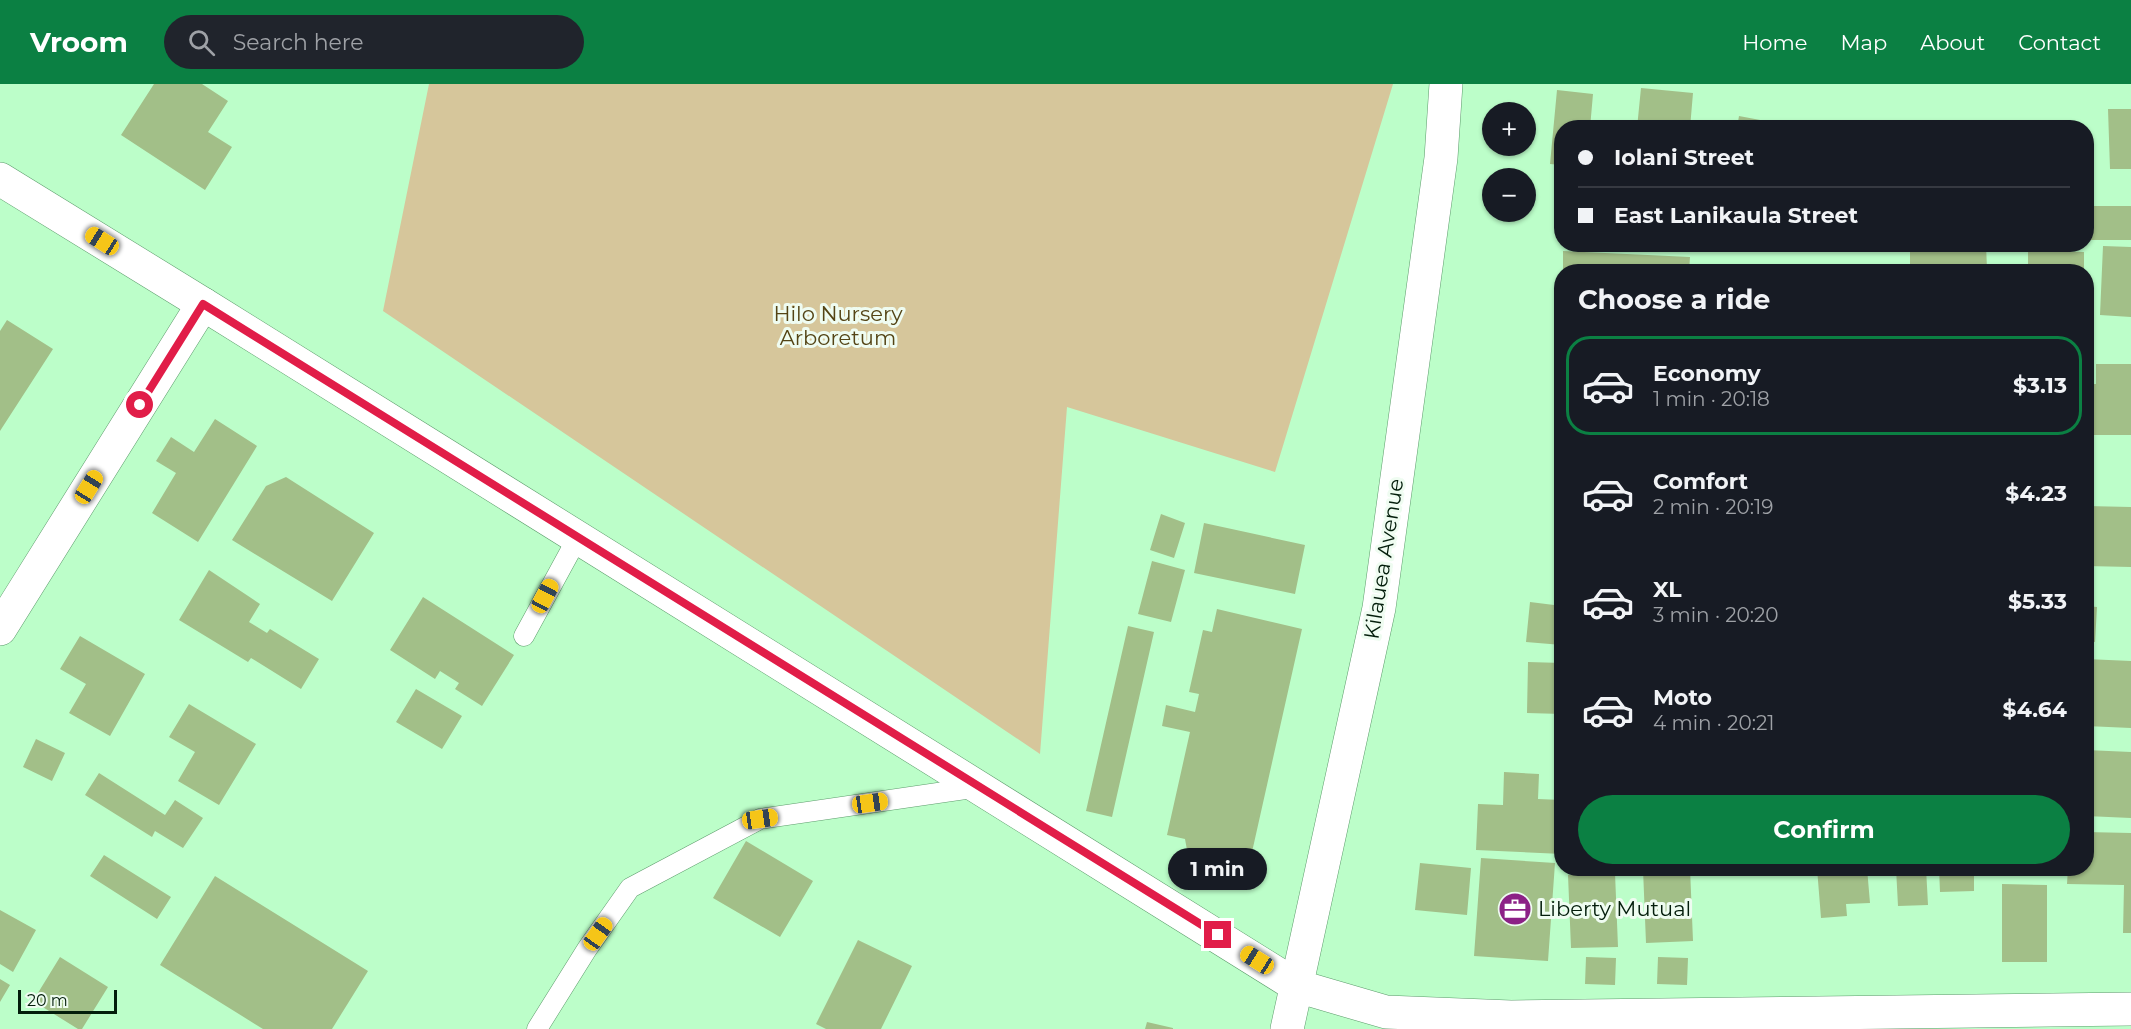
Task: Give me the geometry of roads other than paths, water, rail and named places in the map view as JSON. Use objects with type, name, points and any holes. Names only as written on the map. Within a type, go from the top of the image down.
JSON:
[{"type":"street","name":"Kilauea Avenue","points":[[1287,1029],[1379,608],[1439,170],[1446,84]]},
{"type":"street","points":[[0,179],[1297,986],[1386,1012],[1467,1016],[1917,1021],[2131,1009]]},
{"type":"street","points":[[0,629],[203,304]]},
{"type":"lane","points":[[524,636],[578,537]]},
{"type":"lane","points":[[537,1029],[587,949],[630,888],[760,819],[979,787]]},
{"type":"place","name":"Liberty Mutual","points":[[1515,909]]},
{"type":"park label","name":"Hilo Nursery Arboretum","points":[[838,326]]}]
